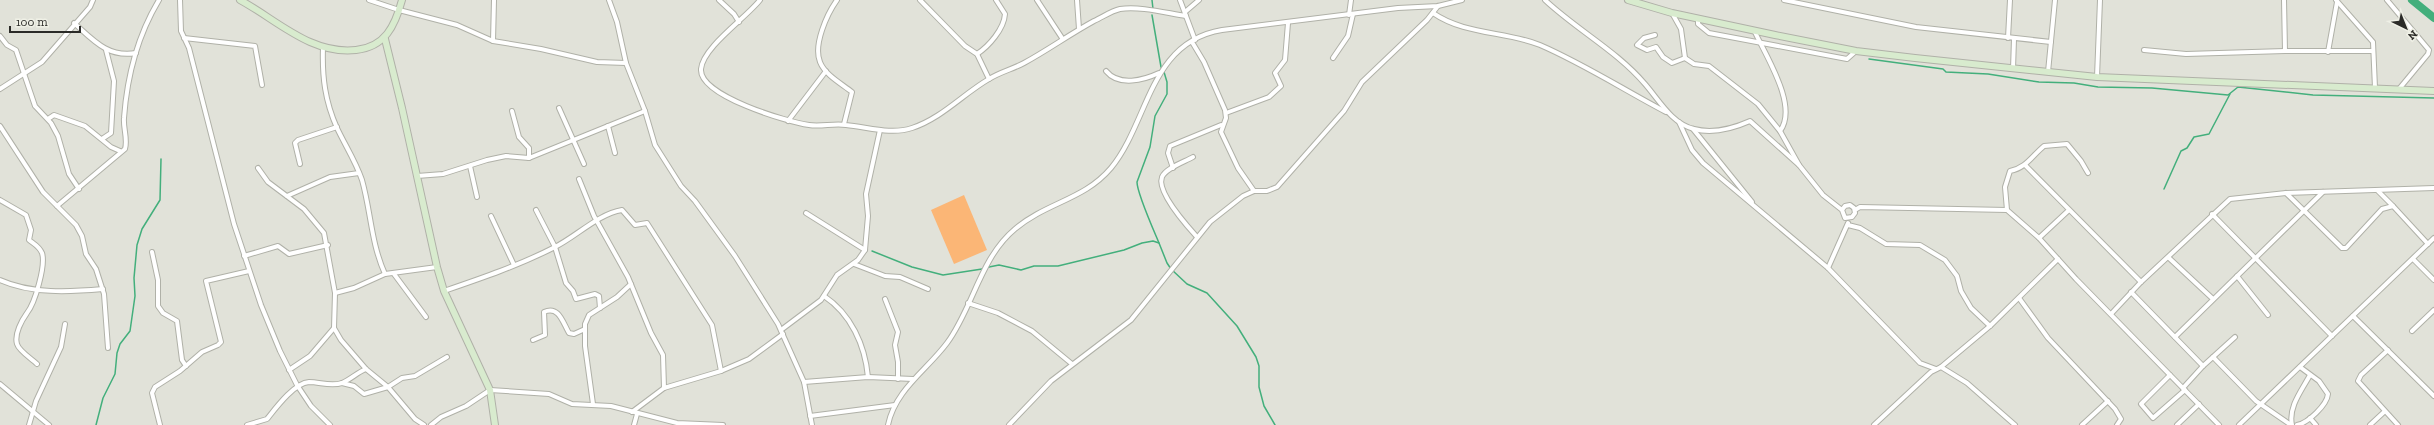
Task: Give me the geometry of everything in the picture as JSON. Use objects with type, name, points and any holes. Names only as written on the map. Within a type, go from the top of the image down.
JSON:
[{"type":"street","points":[[0,89],[24,75],[42,62],[90,6],[93,0]]},
{"type":"street","points":[[57,206],[79,189],[120,151],[125,149],[124,118],[136,53],[148,19],[159,0]]},
{"type":"street","points":[[180,0],[180,22],[184,38],[189,48],[249,271],[289,370],[311,406],[330,425]]},
{"type":"street","points":[[240,0],[284,28],[323,48],[345,51],[359,50],[376,45],[385,39],[392,27],[402,0]]},
{"type":"street","points":[[369,0],[399,10],[457,25],[493,41],[525,46],[597,62],[626,63]]},
{"type":"street","points":[[493,41],[494,0]]},
{"type":"street","points":[[609,0],[617,22],[626,63],[646,110],[655,145],[681,186],[700,206],[735,256],[783,334],[804,382],[812,425]]},
{"type":"street","points":[[719,0],[734,14],[739,22]]},
{"type":"street","points":[[760,0],[712,49],[702,65],[702,75],[714,90],[729,98],[788,121],[820,126],[844,124],[880,130],[911,128],[925,122],[989,79],[1023,64],[1062,38],[1113,11],[1124,8],[1186,14]]},
{"type":"street","points":[[837,0],[829,13],[820,38],[819,58],[826,71],[852,92],[844,124]]},
{"type":"street","points":[[920,0],[965,46],[977,54],[989,79]]},
{"type":"street","points":[[977,54],[991,44],[1003,24],[1005,14],[996,0]]},
{"type":"street","points":[[1037,0],[1062,38]]},
{"type":"street","points":[[1077,0],[1079,28]]},
{"type":"street","points":[[1180,0],[1194,41],[1226,113],[1221,125],[1221,132],[1226,145],[1254,191]]},
{"type":"street","points":[[1186,14],[1199,0]]},
{"type":"street","points":[[1333,58],[1348,36],[1351,0]]},
{"type":"street","points":[[888,425],[894,405],[913,379],[948,341],[988,265],[1014,229],[1049,206],[1085,192],[1111,168],[1129,137],[1159,73],[1172,58],[1194,41],[1216,30],[1288,23],[1398,8],[1438,6],[1462,0]]},
{"type":"street","points":[[1545,0],[1584,33],[1624,63],[1668,113],[1679,122],[1693,129],[1717,131],[1750,121],[1799,165],[1823,195],[1842,210],[1844,217],[1851,218]]},
{"type":"street","points":[[1628,0],[1672,13],[1856,51],[2013,69],[2097,77],[2434,91]]},
{"type":"street","points":[[1784,0],[1916,27],[2051,42]]},
{"type":"street","points":[[2008,38],[2010,0]]},
{"type":"street","points":[[2048,72],[2055,0]]},
{"type":"street","points":[[2097,77],[2100,0]]},
{"type":"street","points":[[2284,0],[2285,51]]},
{"type":"street","points":[[2387,0],[2429,50],[2428,54],[2399,89]]},
{"type":"street","points":[[2337,1],[2372,40],[2375,88]]},
{"type":"street","points":[[2328,52],[2337,1]]},
{"type":"street","points":[[1008,425],[1051,381],[1131,320],[1197,237],[1229,206],[1254,191],[1267,191],[1277,186],[1344,111],[1362,82],[1433,13],[1438,6]]},
{"type":"street","points":[[1433,13],[1446,22],[1502,37],[1524,40],[1564,55],[1668,113]]},
{"type":"street","points":[[1672,13],[1681,29],[1685,58],[1694,64],[1709,66],[1758,104],[1780,131],[1799,165]]},
{"type":"street","points":[[1698,18],[1698,24],[1709,33],[1848,59],[1856,51]]},
{"type":"street","points":[[74,23],[106,50],[119,54],[136,53]]},
{"type":"street","points":[[1226,113],[1269,97],[1281,86],[1275,73],[1285,60],[1288,23]]},
{"type":"street","points":[[1754,30],[1759,43],[1778,78],[1784,101],[1784,126],[1780,131]]},
{"type":"street","points":[[1655,35],[1644,38],[1637,45],[1647,50],[1656,47],[1663,57],[1672,63],[1685,58]]},
{"type":"street","points":[[0,36],[7,45],[16,50],[34,106],[48,119],[58,136],[69,174],[79,189]]},
{"type":"street","points":[[184,38],[255,46],[262,85]]},
{"type":"street","points":[[385,39],[417,176],[436,267],[444,291],[490,390],[495,425]]},
{"type":"street","points":[[2013,69],[2014,39]]},
{"type":"street","points":[[323,48],[322,80],[336,127],[359,172],[369,210],[374,246],[385,274]]},
{"type":"street","points":[[102,139],[112,133],[114,85],[106,50]]},
{"type":"street","points":[[2144,50],[2186,54],[2285,51],[2373,51]]},
{"type":"street","points":[[788,121],[826,71]]},
{"type":"street","points":[[1106,71],[1111,76],[1135,82],[1159,73]]},
{"type":"street","points":[[559,108],[584,164]]},
{"type":"street","points":[[417,176],[443,174],[506,156],[529,158],[646,110]]},
{"type":"street","points":[[512,111],[519,137],[528,148],[529,158]]},
{"type":"street","points":[[48,119],[52,115],[85,126],[120,151]]},
{"type":"street","points":[[1679,122],[1692,150],[1703,164],[1828,268],[1920,363],[1936,369]]},
{"type":"street","points":[[1172,168],[1168,153],[1170,146],[1221,125]]},
{"type":"street","points":[[0,126],[43,192],[80,230],[86,254],[96,269],[103,289],[107,314],[108,348]]},
{"type":"street","points":[[608,126],[615,153]]},
{"type":"street","points":[[300,164],[295,143],[298,140],[336,127]]},
{"type":"street","points":[[1693,129],[1756,208]]},
{"type":"street","points":[[780,330],[814,306],[824,296],[836,274],[854,264],[865,250],[868,216],[866,194],[880,130]]},
{"type":"street","points":[[2007,210],[2006,181],[2010,171],[2018,170],[2025,165],[2044,146],[2064,143],[2081,160],[2088,173]]},
{"type":"street","points":[[1193,157],[1172,168],[1162,177],[1162,188],[1180,216],[1197,237]]},
{"type":"street","points":[[2025,165],[2141,282]]},
{"type":"street","points":[[470,166],[477,198]]},
{"type":"street","points":[[258,168],[268,182],[318,222],[324,233],[328,245],[335,293],[334,328],[341,340],[366,369],[388,387],[415,419],[424,425]]},
{"type":"street","points":[[287,196],[330,177],[359,172]]},
{"type":"street","points":[[579,179],[597,221],[631,284],[651,333],[663,355],[664,388]]},
{"type":"street","points":[[2111,314],[2141,282],[2169,258],[2226,201],[2234,198],[2286,193],[2434,188]]},
{"type":"street","points":[[2378,191],[2428,244]]},
{"type":"street","points":[[2175,337],[2323,192]]},
{"type":"street","points":[[2286,193],[2344,249],[2382,209],[2389,205],[2393,206]]},
{"type":"street","points":[[0,200],[28,218],[31,230],[30,240],[38,246],[42,255],[40,277],[27,314],[22,317],[17,344],[37,364]]},
{"type":"street","points":[[1842,210],[1848,205],[1855,210]]},
{"type":"street","points":[[1855,210],[1860,207],[1922,207],[2007,210],[2039,238],[2219,425]]},
{"type":"street","points":[[536,210],[555,247],[566,283],[573,291],[576,299],[595,294],[599,296],[600,308]]},
{"type":"street","points":[[444,291],[514,265],[555,247],[597,221],[622,210],[635,225],[647,223],[712,325],[721,371]]},
{"type":"street","points":[[1828,268],[1851,218],[1855,215],[1855,210]]},
{"type":"street","points":[[2039,238],[2069,210]]},
{"type":"street","points":[[806,213],[835,233],[865,250]]},
{"type":"street","points":[[2212,214],[2256,257],[2332,336]]},
{"type":"street","points":[[491,216],[514,265]]},
{"type":"street","points":[[1848,225],[1860,228],[1889,244],[1920,245],[1945,260],[1957,276],[1961,290],[1971,308],[1990,326]]},
{"type":"street","points":[[2239,425],[2434,238]]},
{"type":"street","points":[[244,256],[278,246],[289,254],[328,245]]},
{"type":"street","points":[[152,252],[158,280],[158,306],[163,313],[177,321],[182,360],[186,366]]},
{"type":"street","points":[[2169,258],[2213,299]]},
{"type":"street","points":[[1874,425],[1936,369],[1942,367],[1990,326],[2058,259]]},
{"type":"street","points":[[2413,259],[2434,280]]},
{"type":"street","points":[[854,264],[885,276],[900,277],[928,289]]},
{"type":"street","points":[[335,293],[354,288],[385,274],[394,274],[436,267]]},
{"type":"street","points":[[160,425],[153,390],[186,366],[202,352],[218,345],[221,342],[206,280],[249,271]]},
{"type":"street","points":[[394,274],[426,317]]},
{"type":"street","points":[[2237,276],[2268,315]]},
{"type":"street","points":[[0,280],[16,286],[36,289],[103,289]]},
{"type":"street","points":[[593,404],[584,324],[589,315],[631,284]]},
{"type":"street","points":[[2131,292],[2203,366]]},
{"type":"street","points":[[824,296],[836,306],[854,328],[866,359],[868,377]]},
{"type":"street","points":[[2019,298],[2048,338],[2108,401],[2120,417],[2117,425]]},
{"type":"street","points":[[885,299],[898,332],[895,345],[898,362],[898,379]]},
{"type":"street","points":[[968,303],[1000,314],[1032,331],[1072,364]]},
{"type":"street","points":[[533,340],[545,335],[543,315],[544,312],[549,310],[555,310],[560,315],[569,333],[574,334],[585,329]]},
{"type":"street","points":[[2412,331],[2433,313]]},
{"type":"street","points":[[2353,316],[2434,396]]},
{"type":"street","points":[[29,425],[33,410],[59,354],[65,324]]},
{"type":"street","points":[[289,370],[310,356],[334,328]]},
{"type":"street","points":[[632,412],[664,388],[721,371],[749,359],[783,334]]},
{"type":"street","points":[[2170,375],[2141,404],[2153,418],[2184,389],[2203,366],[2235,337]]},
{"type":"street","points":[[2388,350],[2358,378],[2360,385],[2398,425]]},
{"type":"street","points":[[247,425],[266,419],[272,410],[297,385],[309,382],[321,385],[342,383],[354,386],[364,394],[388,387],[402,378],[415,376],[448,357]]},
{"type":"street","points":[[2213,357],[2261,404],[2292,425]]},
{"type":"street","points":[[1942,367],[1967,383],[2015,425]]},
{"type":"street","points":[[2297,425],[2310,418],[2324,404],[2328,394],[2319,381],[2300,367]]},
{"type":"street","points":[[342,383],[366,369]]},
{"type":"street","points":[[2292,425],[2291,417],[2293,407],[2310,375]]},
{"type":"street","points":[[804,382],[868,377],[913,379]]},
{"type":"street","points":[[0,384],[50,425]]},
{"type":"street","points":[[431,425],[441,417],[466,406],[490,390],[549,394],[572,404],[593,404],[676,423],[723,425]]},
{"type":"street","points":[[2082,425],[2108,401]]},
{"type":"street","points":[[2177,425],[2199,404]]},
{"type":"street","points":[[810,416],[894,405]]},
{"type":"street","points":[[2370,425],[2384,412]]},
{"type":"street","points":[[634,425],[637,414]]},
{"type":"street","points":[[2310,418],[2316,425]]},
{"type":"shaded area","points":[[964,195],[987,250],[954,264],[931,210]]},
{"type":"waterway","points":[[1152,0],[1153,9]]},
{"type":"waterway","points":[[2412,0],[2434,18]]},
{"type":"waterway","points":[[1152,15],[1161,67]]},
{"type":"waterway","points":[[1869,59],[1943,69],[1946,72],[1988,74],[2039,82],[2074,83],[2098,87],[2152,88],[2228,95],[2238,87],[2313,95],[2434,98]]},
{"type":"waterway","points":[[1159,243],[1143,203],[1137,182],[1150,147],[1155,116],[1167,94],[1167,82],[1164,72]]},
{"type":"waterway","points":[[2164,189],[2181,151],[2187,148],[2194,137],[2209,134],[2230,94]]},
{"type":"waterway","points":[[96,425],[103,398],[115,374],[117,353],[120,344],[130,331],[135,296],[134,278],[137,245],[142,229],[160,200],[161,159]]},
{"type":"waterway","points":[[989,267],[999,265],[1021,270],[1034,266],[1058,266],[1124,250],[1142,243],[1153,241],[1159,243],[1171,269],[1187,284],[1207,293],[1237,326],[1256,357],[1259,366],[1259,387],[1264,406],[1275,425]]},
{"type":"waterway","points":[[872,251],[912,267],[943,275],[982,269]]}]
